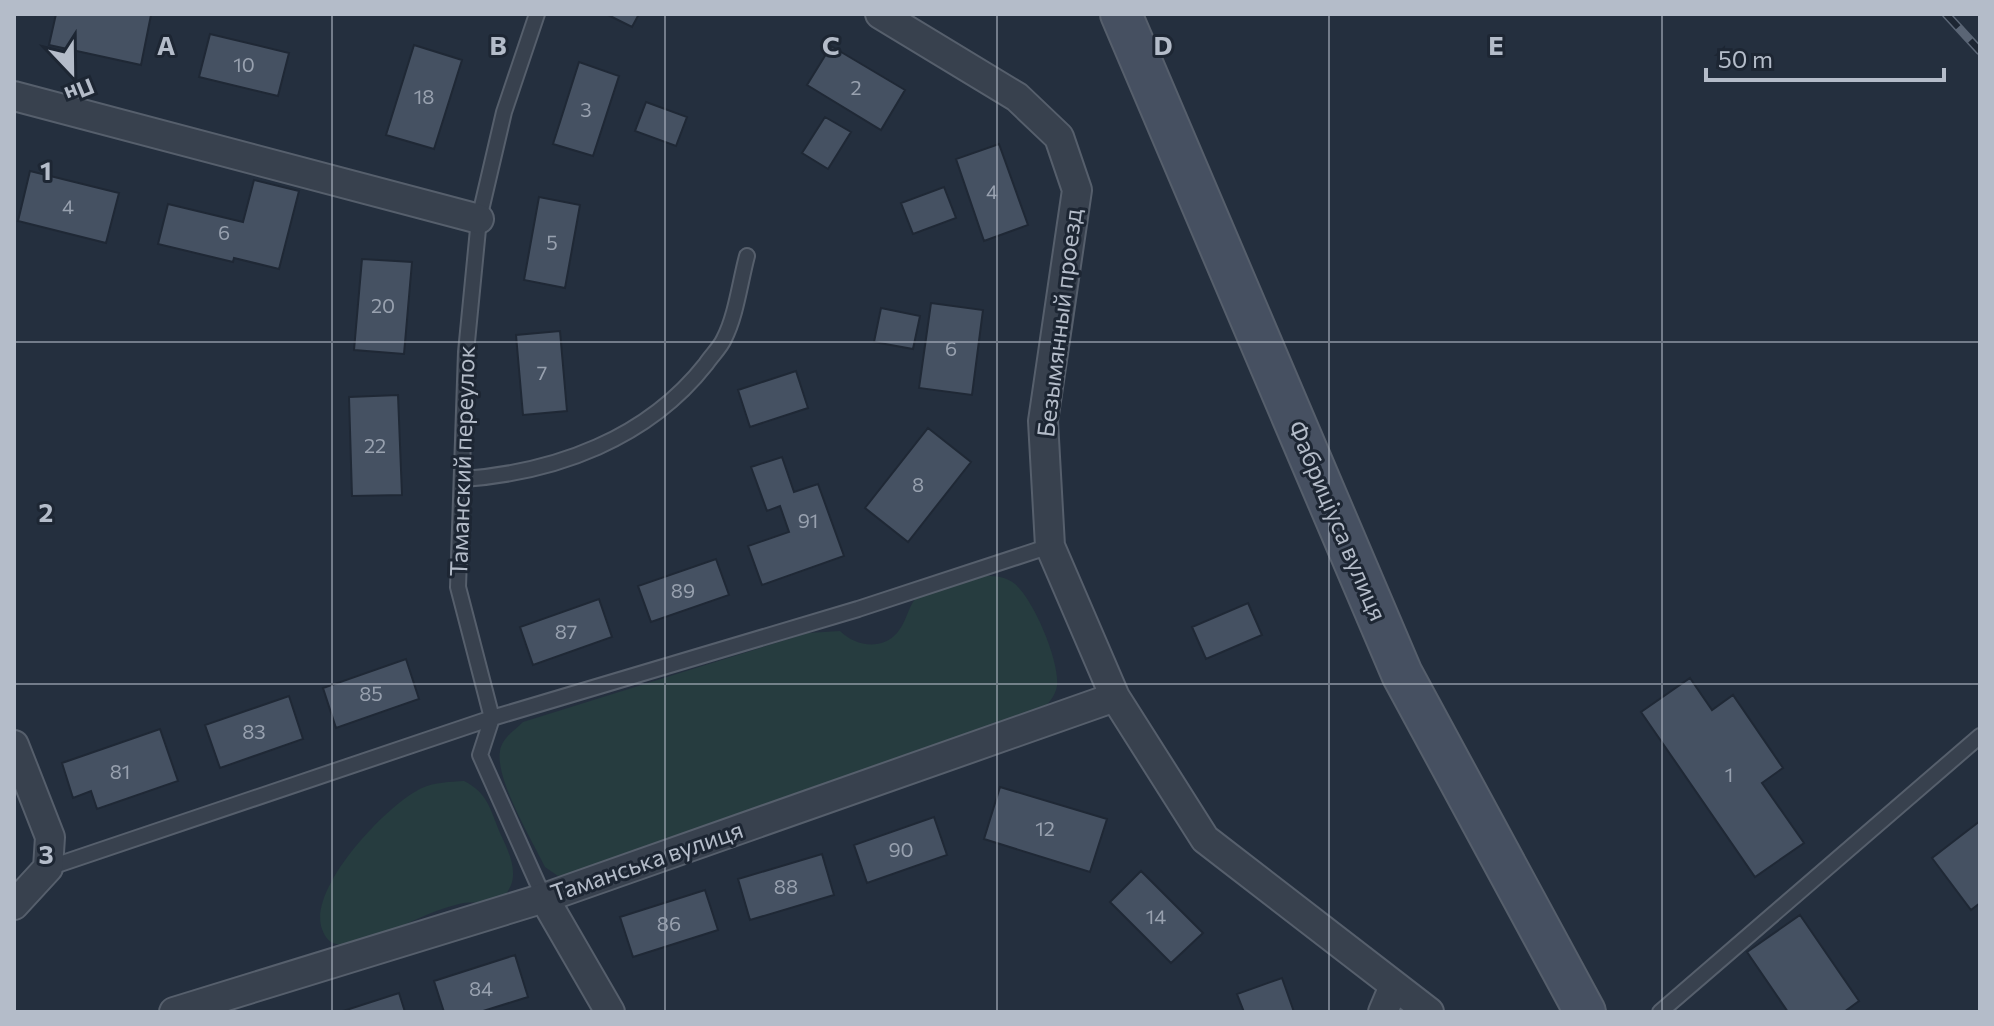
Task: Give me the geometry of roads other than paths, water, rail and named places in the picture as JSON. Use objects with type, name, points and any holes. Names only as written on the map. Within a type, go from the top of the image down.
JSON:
[{"type":"main road","name":"Фабриціуса вулиця","points":[[1121,14],[1402,674],[1585,1012]]},
{"type":"street","name":"Безымянный проезд","points":[[880,14],[1017,97],[1059,137],[1077,190],[1043,421],[1050,546],[1115,697],[1205,839],[1429,1012]]},
{"type":"street","points":[[14,96],[479,219]]},
{"type":"street","name":"Таманська вулиця","points":[[174,1012],[544,898],[1115,697]]},
{"type":"street","points":[[14,745],[50,837],[48,868],[14,905]]},
{"type":"street","points":[[544,898],[610,1012]]},
{"type":"street","points":[[1383,1012],[1394,986]]},
{"type":"lane","name":"Таманский переулок","points":[[492,718],[458,587],[466,352],[479,219],[504,112],[537,14]]},
{"type":"lane","points":[[464,479],[514,475],[571,460],[630,431],[685,391],[725,339],[747,256]]},
{"type":"lane","points":[[48,868],[492,718],[858,609],[1050,546]]},
{"type":"lane","points":[[492,718],[480,755],[544,898]]},
{"type":"lane","points":[[1660,1012],[1980,736]]},
{"type":"railway","points":[[1946,14],[1980,51]]}]
